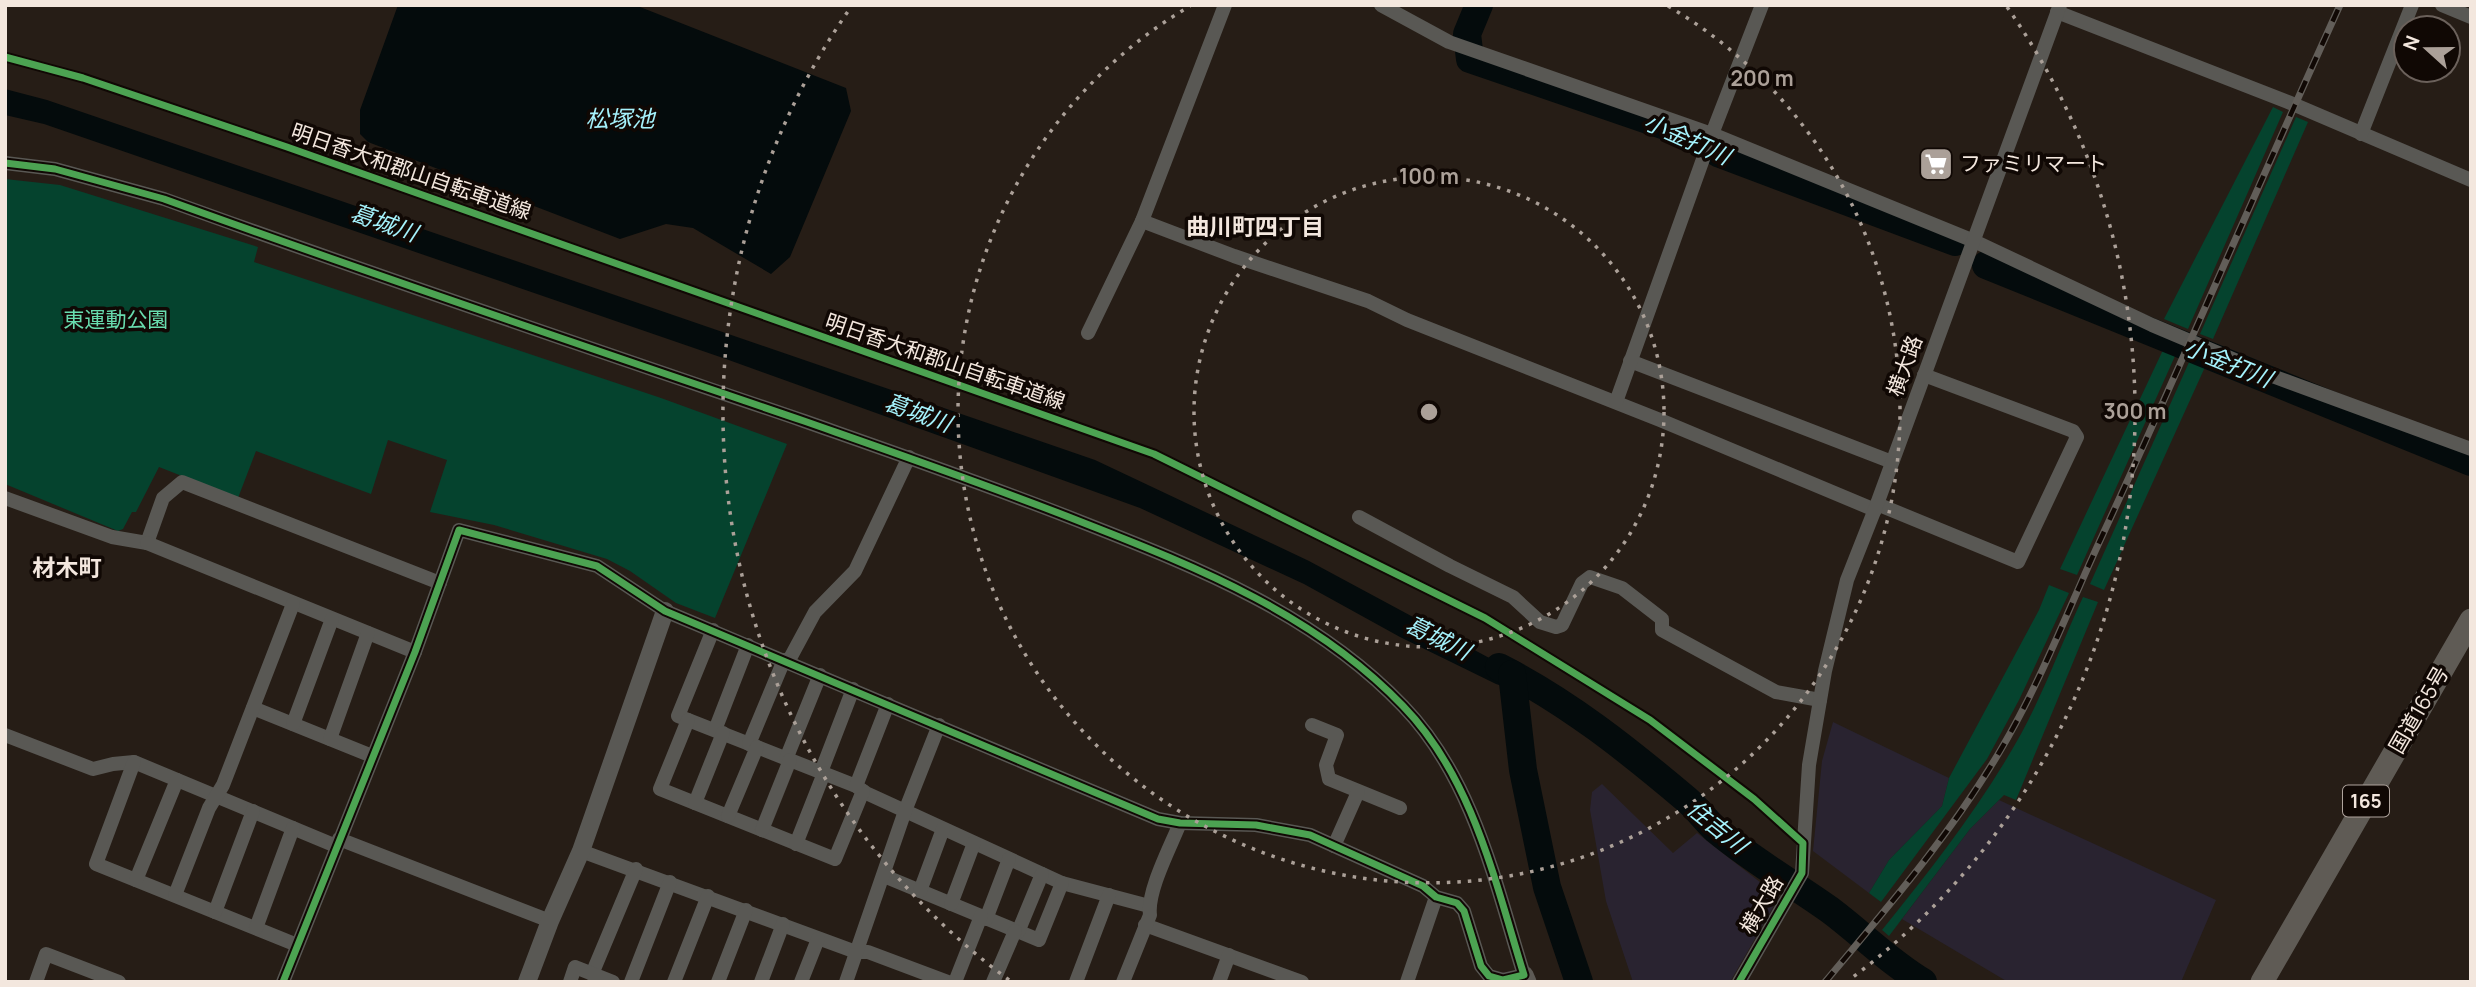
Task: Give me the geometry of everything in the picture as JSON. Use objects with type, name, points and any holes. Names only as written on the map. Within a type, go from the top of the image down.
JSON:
[{"type":"highway","name":"国道165号","points":[[2262,982],[2471,620]]},
{"type":"street","points":[[1088,333],[1142,221],[1225,5]]},
{"type":"street","points":[[1381,5],[1449,42],[1712,134],[1974,241],[2152,325],[2275,377],[2471,449]]},
{"type":"street","points":[[1616,402],[1712,134],[1762,5]]},
{"type":"street","points":[[2361,134],[2412,5]]},
{"type":"street","points":[[2442,5],[2471,17]]},
{"type":"street","points":[[2058,8],[2471,180]]},
{"type":"street","name":"横大路","points":[[1738,982],[1802,873],[1810,765],[1825,671],[1847,580],[2058,8]]},
{"type":"street","points":[[5,163],[55,169],[164,199],[909,457],[1216,576],[1296,619],[1328,640],[1405,708],[1430,738],[1452,773],[1484,845],[1525,978],[1503,979],[1489,976],[1481,965],[1464,911],[1457,902],[1436,897],[1423,886],[1310,835],[1256,825],[1180,823],[1158,819],[665,611],[597,566],[459,530],[415,652],[283,982]]},
{"type":"street","points":[[1142,221],[1234,256],[1368,301],[1407,320],[2018,562],[2077,437],[2073,431],[1924,375]]},
{"type":"street","points":[[1630,361],[1892,462]]},
{"type":"street","points":[[728,816],[786,661],[816,612],[855,571],[909,457]]},
{"type":"street","points":[[147,543],[163,498],[182,482],[440,583]]},
{"type":"street","points":[[5,498],[112,537],[147,543],[415,652]]},
{"type":"street","points":[[1359,517],[1513,597],[1540,622],[1556,627],[1562,625],[1582,583],[1590,577],[1622,588],[1662,620],[1662,629],[1776,692],[1820,700]]},
{"type":"street","points":[[175,895],[209,808],[223,785],[293,604]]},
{"type":"street","points":[[527,982],[581,850],[665,611]]},
{"type":"street","points":[[293,724],[332,619]]},
{"type":"street","points":[[713,630],[678,716],[860,788],[1062,883],[1149,906]]},
{"type":"street","points":[[330,739],[369,633]]},
{"type":"street","points":[[695,803],[748,645]]},
{"type":"street","points":[[762,830],[820,675]]},
{"type":"street","points":[[796,844],[853,689]]},
{"type":"street","points":[[688,720],[660,789],[835,859],[888,704]]},
{"type":"street","points":[[253,708],[372,756]]},
{"type":"street","points":[[1312,725],[1337,735],[1326,765],[1329,779],[1400,808]]},
{"type":"street","points":[[846,982],[905,811],[939,726]]},
{"type":"street","points":[[5,735],[93,769],[134,762],[293,828],[550,921]]},
{"type":"street","points":[[134,762],[96,864],[298,945]]},
{"type":"street","points":[[136,880],[177,780]]},
{"type":"street","points":[[1334,846],[1358,792]]},
{"type":"street","points":[[215,912],[253,811]]},
{"type":"street","points":[[1123,982],[1150,915],[1149,906],[1180,823]]},
{"type":"street","points":[[256,928],[293,828]]},
{"type":"street","points":[[920,891],[943,829]]},
{"type":"street","points":[[951,904],[974,843]]},
{"type":"street","points":[[581,850],[818,939],[856,952],[867,952],[948,982]]},
{"type":"street","points":[[955,982],[1009,859]]},
{"type":"street","points":[[592,974],[636,869]]},
{"type":"street","points":[[993,982],[1042,874]]},
{"type":"street","points":[[884,876],[1039,940],[1062,883]]},
{"type":"street","points":[[631,982],[670,882]]},
{"type":"street","points":[[1076,982],[1110,895]]},
{"type":"street","points":[[674,982],[708,896]]},
{"type":"street","points":[[1407,982],[1436,897]]},
{"type":"street","points":[[718,982],[746,910]]},
{"type":"street","points":[[761,982],[783,924]]},
{"type":"street","points":[[1145,925],[1229,955],[1262,975],[1301,982]]},
{"type":"street","points":[[801,982],[818,939]]},
{"type":"street","points":[[36,982],[46,954],[119,982]]},
{"type":"street","points":[[1219,982],[1229,955]]},
{"type":"street","points":[[570,982],[575,967],[613,982]]},
{"type":"shaded area","points":[[1833,722],[1949,778],[1942,806],[1889,860],[1869,893],[1813,851],[1822,761]]},
{"type":"shaded area","points":[[1602,784],[1673,853],[1697,833],[1779,897],[1730,982],[1633,982],[1606,901],[1590,810],[1592,792]]},
{"type":"shaded area","points":[[1999,800],[2216,900],[2181,982],[2008,982],[1902,919],[1970,829]]},
{"type":"green space","points":[[2273,107],[2283,112],[2188,329],[2164,319]]},
{"type":"green space","points":[[2296,117],[2308,122],[2213,339],[2200,334]]},
{"type":"green space","name":"東運動公園","points":[[5,179],[60,185],[258,247],[254,262],[661,398],[787,444],[715,618],[676,603],[630,571],[607,559],[494,525],[430,512],[447,460],[388,440],[371,494],[256,451],[238,498],[159,467],[136,512],[132,512],[123,529],[118,531],[5,484]]},
{"type":"green space","points":[[2163,350],[2175,356],[2077,575],[2060,569]]},
{"type":"green space","points":[[2190,360],[2205,367],[2104,590],[2090,584]]},
{"type":"green space","points":[[2049,585],[2069,593],[2019,700],[1987,759],[1881,902],[1869,893],[1889,860],[1942,806],[1949,778],[2039,610]]},
{"type":"green space","points":[[2083,597],[2098,602],[2016,800],[2004,795],[1970,829],[1889,936],[1882,930],[1956,835],[2021,734]]},
{"type":"water","name":"松塚池","points":[[398,5],[635,5],[846,88],[851,111],[790,257],[771,274],[693,228],[666,224],[620,239],[368,142],[360,134],[360,110]]},
{"type":"water","points":[[5,89],[47,100],[1095,460],[1309,561],[1532,681],[1526,694],[1496,684],[1400,637],[1304,584],[1140,508],[726,359],[44,124],[5,115]]},
{"type":"waterway","name":"小金打川","points":[[1479,5],[1467,34],[1470,59],[1680,131],[1720,154],[1955,242]]},
{"type":"waterway","name":"小金打川","points":[[1986,265],[2471,462]]},
{"type":"waterway","name":"住吉川","points":[[1499,667],[1597,728],[1686,799],[1730,841],[1830,910],[1923,982]]},
{"type":"waterway","name":"葛城川","points":[[1512,674],[1523,770],[1547,887],[1579,982]]},
{"type":"railway","points":[[1825,982],[1895,898],[1961,812],[2015,725],[2054,644],[2340,5]]},
{"type":"cycle path","name":"明日香大和郡山自転車道線","points":[[5,57],[83,78],[287,147],[1154,454],[1485,618],[1650,720],[1754,799],[1803,843],[1802,873],[1739,982]]},
{"type":"cycle path","points":[[5,163],[55,169],[164,199],[804,421],[1084,523],[1170,558],[1254,597],[1333,645],[1403,706],[1427,734],[1447,765],[1479,833],[1524,975],[1503,980],[1489,976],[1481,966],[1464,911],[1457,903],[1436,897],[1423,886],[1310,835],[1256,825],[1180,823],[1158,819],[665,611],[597,566],[459,530],[415,652],[283,982]]},
{"type":"place","name":"ファミリマート","points":[[1936,164]]},
{"type":"district","name":"曲川町四丁目","points":[[1255,227]]},
{"type":"district","name":"材木町","points":[[67,568]]}]
